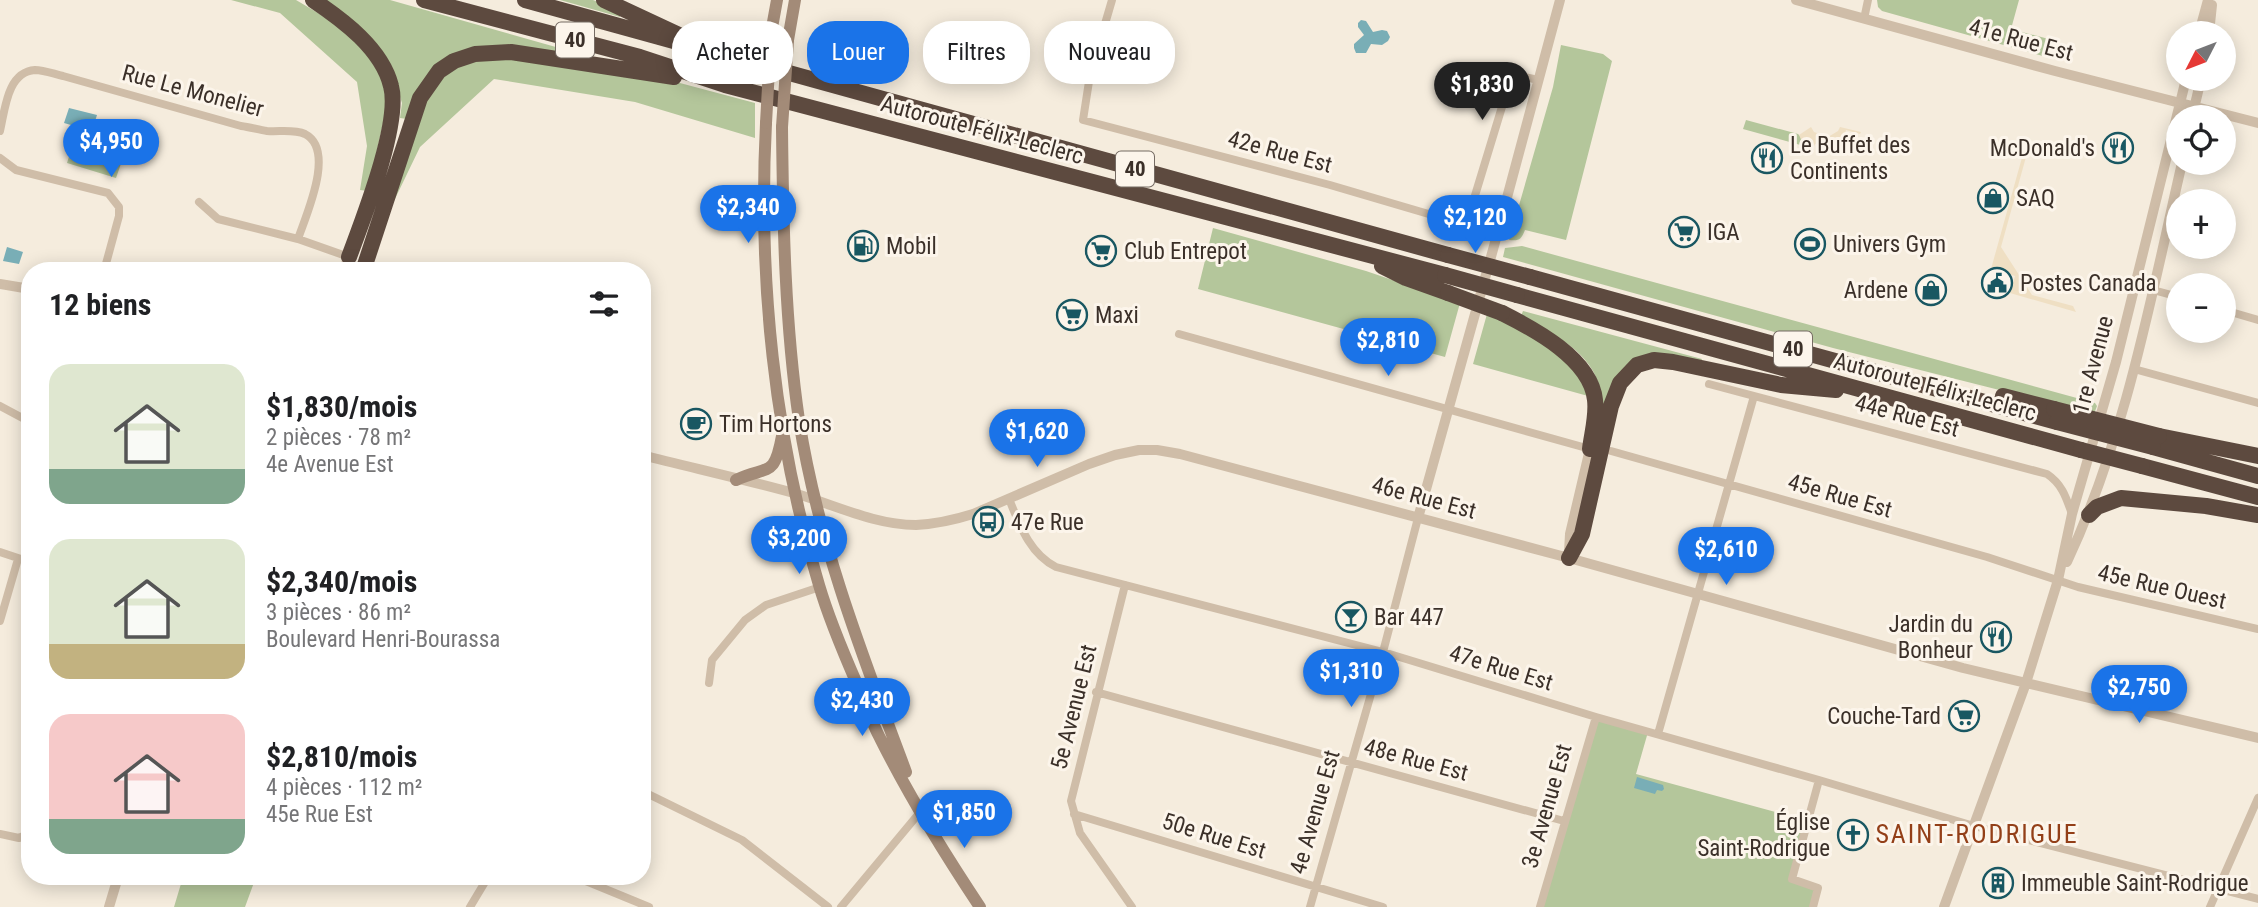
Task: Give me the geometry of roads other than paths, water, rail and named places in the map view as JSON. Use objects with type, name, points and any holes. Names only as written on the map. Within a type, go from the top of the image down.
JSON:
[{"type":"highway","points":[[313,0],[346,22],[369,46],[387,74],[393,97],[393,118],[347,262]]},
{"type":"highway","name":"Autoroute Félix-Leclerc","points":[[424,0],[640,57],[724,85],[1445,275],[2258,497]]},
{"type":"highway","name":"Autoroute Félix-Leclerc","points":[[525,0],[672,41]]},
{"type":"highway","points":[[604,0],[672,31]]},
{"type":"highway","points":[[365,262],[421,98],[439,71],[454,61],[475,54],[511,52],[724,85]]},
{"type":"highway","name":"Autoroute Félix-Leclerc","points":[[793,74],[1781,346],[2156,441],[2258,476]]},
{"type":"highway","points":[[1351,251],[1406,278],[1502,313],[1541,333],[1571,357],[1588,379],[1595,398],[1590,449]]},
{"type":"highway","points":[[1569,558],[1582,534],[1611,406],[1620,383],[1637,365],[1654,360],[1673,362],[1781,385],[1871,393]]},
{"type":"highway","points":[[2156,441],[2258,456]]},
{"type":"highway","points":[[2080,515],[2121,498],[2206,506],[2258,515]]},
{"type":"main road","points":[[776,0],[771,33],[763,188],[769,328],[783,429],[796,494],[820,587],[879,737],[980,907]]},
{"type":"main road","points":[[794,0],[788,40],[782,127],[789,320],[799,420],[816,501],[848,614],[921,811]]},
{"type":"main road","points":[[736,480],[772,466],[777,458],[783,429]]},
{"type":"street","name":"42e Rue Est","points":[[1112,0],[1090,75],[1083,120],[1330,185],[1466,225],[1512,74],[1538,80]]},
{"type":"street","name":"4e Avenue Est","points":[[1310,907],[1383,652],[1560,0]]},
{"type":"street","name":"41e Rue Est","points":[[1796,0],[2180,104]]},
{"type":"street","points":[[1864,19],[1868,0]]},
{"type":"street","points":[[2203,21],[2210,0]]},
{"type":"street","points":[[2209,21],[2210,0]]},
{"type":"street","name":"Rue Le Monelier","points":[[0,131],[14,82],[26,72],[36,70],[241,126],[267,131],[299,132],[307,135],[319,152],[319,161],[316,185],[298,239]]},
{"type":"street","name":"1re Avenue","points":[[2058,580],[2080,515],[2183,91]]},
{"type":"street","name":"41e Rue Est","points":[[2236,119],[2258,123]]},
{"type":"street","points":[[0,158],[16,170],[108,193],[119,207],[119,216],[106,262]]},
{"type":"street","name":"1re Avenue","points":[[1944,907],[2026,683],[2080,515],[2134,369],[2179,175]]},
{"type":"street","points":[[199,202],[218,219],[298,239],[342,262]]},
{"type":"street","points":[[0,284],[21,288]]},
{"type":"street","points":[[2153,290],[2166,294]]},
{"type":"street","points":[[2236,314],[2258,320]]},
{"type":"street","points":[[1179,334],[1590,449],[1570,534],[1569,558]]},
{"type":"street","points":[[2134,369],[2258,404]]},
{"type":"street","name":"44e Rue Est","points":[[1709,384],[2047,474],[2056,481],[2080,515]]},
{"type":"street","points":[[1658,734],[1754,396]]},
{"type":"street","points":[[0,406],[21,417]]},
{"type":"street","name":"46e Rue Est","points":[[651,457],[796,494],[885,521],[914,525],[953,520],[1115,455],[1139,450],[1157,450],[1192,457],[1569,558],[1699,596],[2026,683],[2258,738]]},
{"type":"street","name":"45e Rue Est","points":[[1611,451],[2058,580]]},
{"type":"street","name":"47e Rue Est","points":[[1009,499],[1028,541],[1042,559],[1056,568],[1383,652],[1595,717],[1974,826],[2258,899]]},
{"type":"street","points":[[0,552],[19,559],[0,621]]},
{"type":"street","name":"45e Rue Ouest","points":[[2058,580],[2078,587],[2258,628]]},
{"type":"street","name":"5e Avenue Est","points":[[1125,584],[1070,801],[1080,833],[1132,907]]},
{"type":"street","points":[[709,683],[712,660],[745,620],[766,605],[820,587]]},
{"type":"street","name":"48e Rue Est","points":[[1096,692],[1564,821]]},
{"type":"street","name":"3e Avenue Est","points":[[1540,907],[1595,717]]},
{"type":"street","points":[[1813,907],[1818,888],[1792,879],[1819,780]]},
{"type":"street","points":[[651,795],[742,840],[828,907]]},
{"type":"street","points":[[2210,907],[2258,798]]},
{"type":"street","points":[[841,907],[921,811]]},
{"type":"street","name":"50e Rue Est","points":[[1074,814],[1383,907]]},
{"type":"street","points":[[0,834],[21,837]]},
{"type":"street","points":[[109,907],[116,885]]},
{"type":"street","points":[[470,907],[483,885]]},
{"type":"street","points":[[595,885],[649,907]]},
{"type":"water","points":[[1361,20],[1366,21],[1373,32],[1387,31],[1390,37],[1388,41],[1382,45],[1371,44],[1366,53],[1356,53],[1354,44],[1364,35],[1358,27]]},
{"type":"water","points":[[69,108],[97,115],[92,131],[64,123]]},
{"type":"water","points":[[7,247],[23,252],[19,264],[3,261]]},
{"type":"water","points":[[1637,777],[1663,785],[1664,789],[1657,790],[1655,794],[1634,788]]},
{"type":"place","name":"McDonald's","points":[[2118,148]]},
{"type":"place","name":"Le Buffet des Continents","points":[[1767,158]]},
{"type":"place","name":"SAQ","points":[[1993,198]]},
{"type":"place","name":"IGA","points":[[1684,232]]},
{"type":"place","name":"Univers Gym","points":[[1810,244]]},
{"type":"place","name":"Mobil","points":[[863,246]]},
{"type":"place","name":"Club Entrepot","points":[[1101,251]]},
{"type":"place","name":"Postes Canada","points":[[1997,283]]},
{"type":"place","name":"Ardene","points":[[1931,290]]},
{"type":"place","name":"Maxi","points":[[1072,315]]},
{"type":"place","name":"Tim Hortons","points":[[696,424]]},
{"type":"place","name":"47e Rue","points":[[988,522]]},
{"type":"place","name":"Bar 447","points":[[1351,617]]},
{"type":"place","name":"Jardin du Bonheur","points":[[1996,637]]},
{"type":"place","name":"Couche-Tard","points":[[1964,716]]},
{"type":"place","name":"Église Saint-Rodrigue","points":[[1853,835]]},
{"type":"place","name":"Immeuble Saint-Rodrigue","points":[[1998,883]]},
{"type":"district","name":"SAINT-RODRIGUE","points":[[1977,834]]}]
